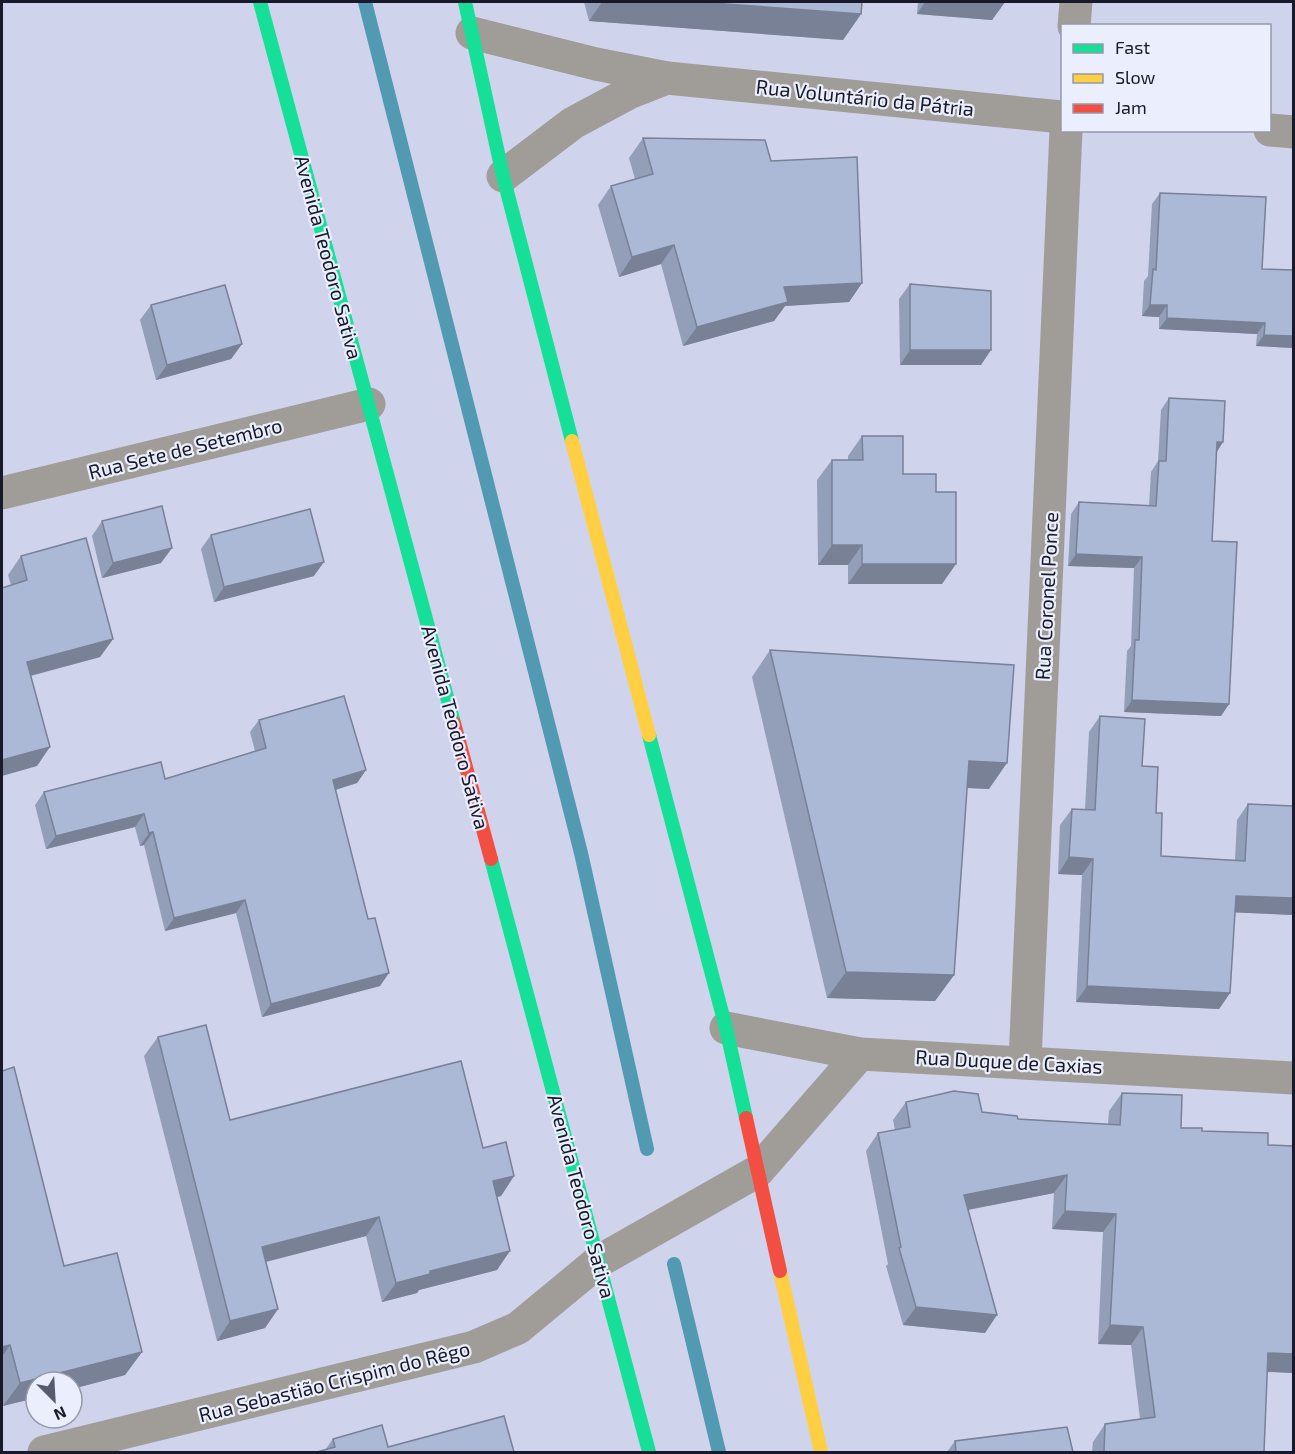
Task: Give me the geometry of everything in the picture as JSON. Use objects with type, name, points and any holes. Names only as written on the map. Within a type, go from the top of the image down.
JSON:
[{"type":"main road","name":"Avenida Teodoro Sativa","points":[[260,2],[649,1452]]},
{"type":"main road","points":[[468,17],[503,176],[726,1028],[821,1452]]},
{"type":"street","points":[[1074,24],[1076,2]]},
{"type":"street","name":"Rua Voluntário da Pátria","points":[[468,17],[596,64],[667,78],[1061,117]]},
{"type":"street","points":[[503,176],[573,123],[629,93],[667,78]]},
{"type":"street","points":[[1271,130],[1293,132]]},
{"type":"street","name":"Rua Coronel Ponce","points":[[1025,1061],[1066,132]]},
{"type":"street","name":"Rua Sete de Setembro","points":[[2,493],[369,404]]},
{"type":"street","name":"Rua Duque de Caxias","points":[[726,1028],[860,1054],[1025,1061],[1293,1078]]},
{"type":"street","name":"Rua Sebastião Crispim do Rêgo","points":[[44,1452],[474,1347],[518,1328],[599,1261],[758,1171],[860,1054]]},
{"type":"building","points":[[698,2],[862,2],[861,14]]},
{"type":"building","points":[[643,138],[765,140],[771,161],[857,157],[862,283],[784,287],[788,302],[697,327],[674,245],[632,257],[611,186],[653,174]]},
{"type":"building","points":[[1160,193],[1266,197],[1262,269],[1293,270],[1293,336],[1264,335],[1265,323],[1167,318],[1167,305],[1150,305],[1153,269],[1156,270]]},
{"type":"building","points":[[910,284],[991,291],[991,350],[910,350]]},
{"type":"building","points":[[225,285],[242,344],[167,365],[151,305]]},
{"type":"building","points":[[1169,398],[1225,401],[1223,442],[1217,442],[1212,541],[1237,542],[1229,704],[1132,700],[1135,640],[1139,640],[1142,557],[1076,554],[1079,502],[1156,506],[1159,461],[1166,461]]},
{"type":"building","points":[[862,436],[903,436],[903,474],[936,474],[936,492],[956,492],[956,564],[862,564],[862,545],[832,545],[832,460],[863,460]]},
{"type":"building","points":[[162,506],[172,548],[113,563],[102,521]]},
{"type":"building","points":[[310,509],[324,562],[224,587],[211,535]]},
{"type":"building","points":[[86,538],[113,639],[27,662],[50,747],[2,760],[2,588],[27,580],[21,556]]},
{"type":"building","points":[[770,650],[1014,665],[1007,763],[969,761],[954,975],[846,972]]},
{"type":"building","points":[[344,696],[366,770],[333,780],[368,919],[375,918],[389,973],[271,1004],[245,900],[174,918],[153,832],[149,833],[144,814],[56,836],[44,792],[161,762],[165,779],[266,748],[259,720]]},
{"type":"building","points":[[1100,716],[1145,719],[1142,766],[1158,767],[1156,813],[1162,813],[1161,856],[1245,861],[1248,804],[1293,806],[1293,898],[1236,896],[1230,993],[1087,986],[1093,859],[1069,857],[1072,809],[1095,810]]},
{"type":"building","points":[[206,1025],[230,1120],[461,1061],[483,1148],[506,1142],[514,1176],[493,1181],[510,1251],[430,1271],[430,1274],[396,1283],[379,1217],[262,1247],[278,1309],[230,1321],[158,1037]]},
{"type":"building","points":[[14,1067],[64,1266],[117,1253],[142,1352],[71,1370],[24,1370],[24,1382],[20,1383],[10,1345],[2,1347],[2,1071]]},
{"type":"building","points":[[954,1091],[978,1094],[982,1112],[1017,1116],[1018,1119],[1120,1125],[1122,1093],[1182,1095],[1181,1128],[1268,1133],[1268,1145],[1293,1146],[1293,1354],[1268,1353],[1264,1452],[1104,1452],[1105,1424],[1155,1417],[1143,1327],[1110,1325],[1116,1214],[1065,1211],[1067,1175],[964,1195],[997,1315],[916,1307],[899,1248],[901,1247],[878,1133],[910,1127],[906,1102]]},
{"type":"building","points":[[504,1416],[514,1452],[317,1452],[335,1447],[333,1439],[382,1425],[388,1447]]},
{"type":"building","points":[[1067,1427],[1073,1452],[956,1452],[955,1441]]},
{"type":"waterway","points":[[365,2],[581,853],[647,1149]]},
{"type":"waterway","points":[[674,1264],[719,1452]]},
{"type":"traffic: fast","points":[[260,2],[454,723]]},
{"type":"traffic: fast","points":[[465,2],[503,176],[572,441]]},
{"type":"traffic: fast","points":[[649,735],[726,1028],[746,1118]]},
{"type":"traffic: fast","points":[[491,859],[649,1452]]},
{"type":"traffic: slow","points":[[572,441],[649,735]]},
{"type":"traffic: slow","points":[[780,1271],[821,1452]]},
{"type":"traffic: jam","points":[[454,723],[491,859]]},
{"type":"traffic: jam","points":[[746,1118],[780,1271]]}]
